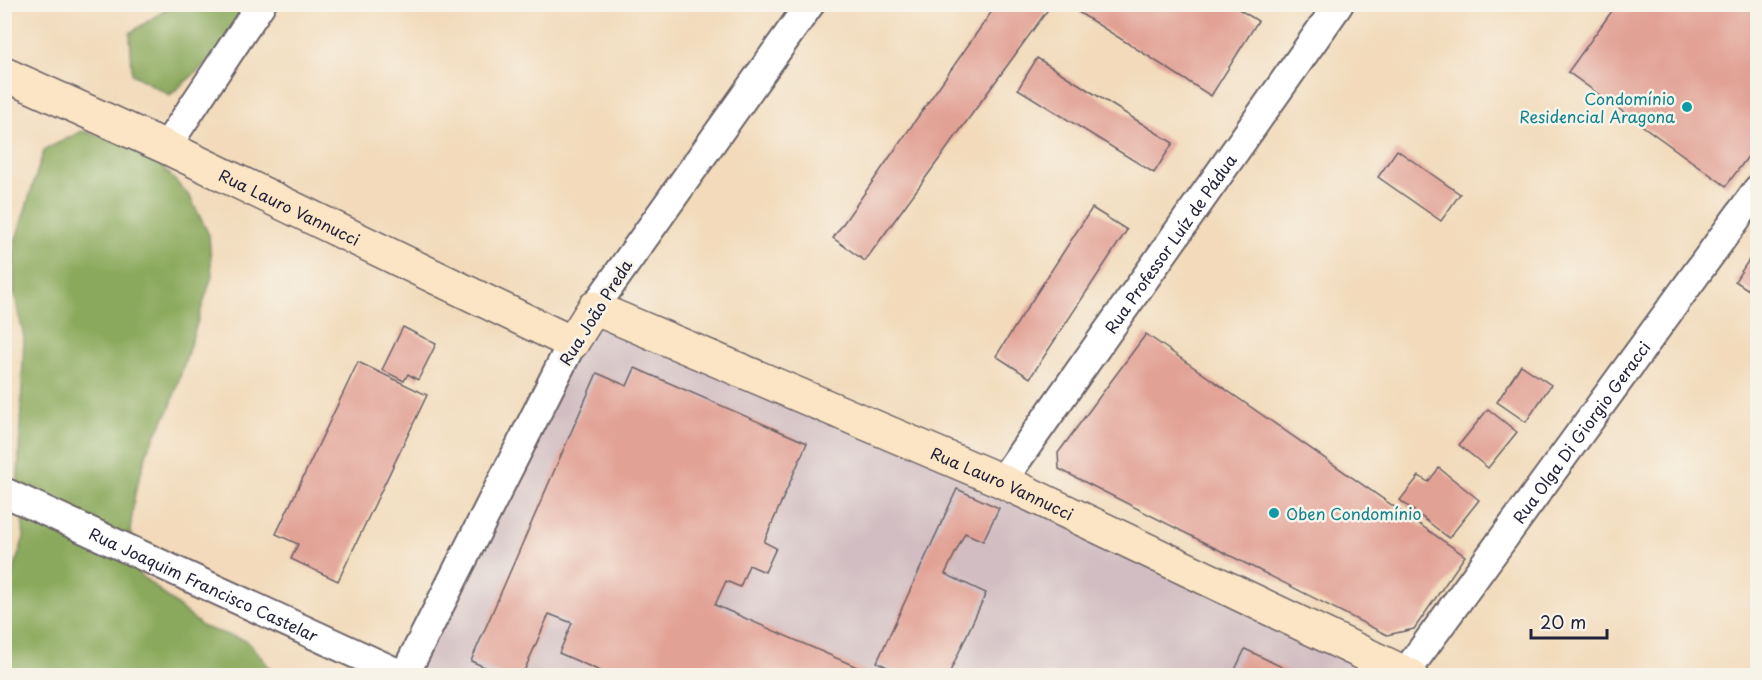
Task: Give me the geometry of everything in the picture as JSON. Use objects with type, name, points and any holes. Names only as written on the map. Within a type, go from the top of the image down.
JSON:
[{"type":"street","points":[[166,147],[261,4]]},
{"type":"street","name":"Rua João Preda","points":[[404,675],[572,343],[594,308],[810,4]]},
{"type":"street","name":"Rua Professor Luíz de Pádua","points":[[1002,481],[1339,4]]},
{"type":"street","name":"Rua Lauro Vannucci","points":[[4,74],[166,147],[572,343]]},
{"type":"street","name":"Rua Olga Di Giorgio Geracci","points":[[1406,674],[1758,189]]},
{"type":"street","name":"Rua Lauro Vannucci","points":[[594,308],[1002,481],[1406,674]]},
{"type":"street","name":"Rua Joaquim Francisco Castelar","points":[[4,492],[404,675]]},
{"type":"shaded area","points":[[594,308],[1402,675],[404,676]]},
{"type":"green space","points":[[173,5],[267,5],[231,42],[170,95],[132,74],[130,33]]},
{"type":"green space","points":[[82,131],[126,144],[160,164],[190,197],[209,235],[212,276],[170,408],[148,449],[135,493],[130,531],[140,574],[203,627],[247,641],[277,676],[5,676],[5,598],[24,537],[18,479],[24,337],[14,293],[14,245],[44,150]]},
{"type":"building","points":[[997,4],[1052,4],[865,261],[833,238]]},
{"type":"building","name":"Condomínio Residencial Aragona","points":[[1617,4],[1758,4],[1758,143],[1726,186],[1568,72]]},
{"type":"building","points":[[1079,5],[1232,5],[1258,21],[1211,96],[1075,10]]},
{"type":"building","points":[[1037,58],[1173,143],[1154,173],[1018,89]]},
{"type":"building","points":[[1397,150],[1460,194],[1441,221],[1378,177]]},
{"type":"building","points":[[1092,208],[1127,230],[1030,378],[996,356]]},
{"type":"building","points":[[1758,246],[1758,296],[1735,281]]},
{"type":"building","points":[[403,327],[436,344],[418,380],[408,374],[404,381],[382,370]]},
{"type":"building","name":"Oben Condomínio","points":[[1146,334],[1465,556],[1414,629],[1387,635],[1059,469],[1058,453]]},
{"type":"building","points":[[358,362],[427,395],[338,581],[291,559],[298,544],[276,534]]},
{"type":"building","points":[[1521,365],[1551,385],[1526,422],[1497,402]]},
{"type":"building","points":[[635,368],[807,443],[764,542],[776,548],[765,572],[749,565],[740,587],[726,581],[715,605],[866,671],[864,676],[604,676],[605,673],[559,653],[572,623],[549,614],[522,676],[505,676],[471,661],[597,373],[627,386]]},
{"type":"building","points":[[1488,409],[1517,432],[1488,468],[1459,445]]},
{"type":"building","points":[[1439,468],[1479,500],[1449,538],[1400,500],[1419,476],[1428,482]]},
{"type":"building","points":[[957,489],[999,508],[983,541],[965,533],[945,574],[986,593],[948,676],[905,676],[877,662]]},
{"type":"building","points":[[1245,649],[1300,676],[1232,676]]},
{"type":"place","name":"Condomínio Residencial Aragona","points":[[1687,107]]},
{"type":"place","name":"Oben Condomínio","points":[[1274,513]]}]
